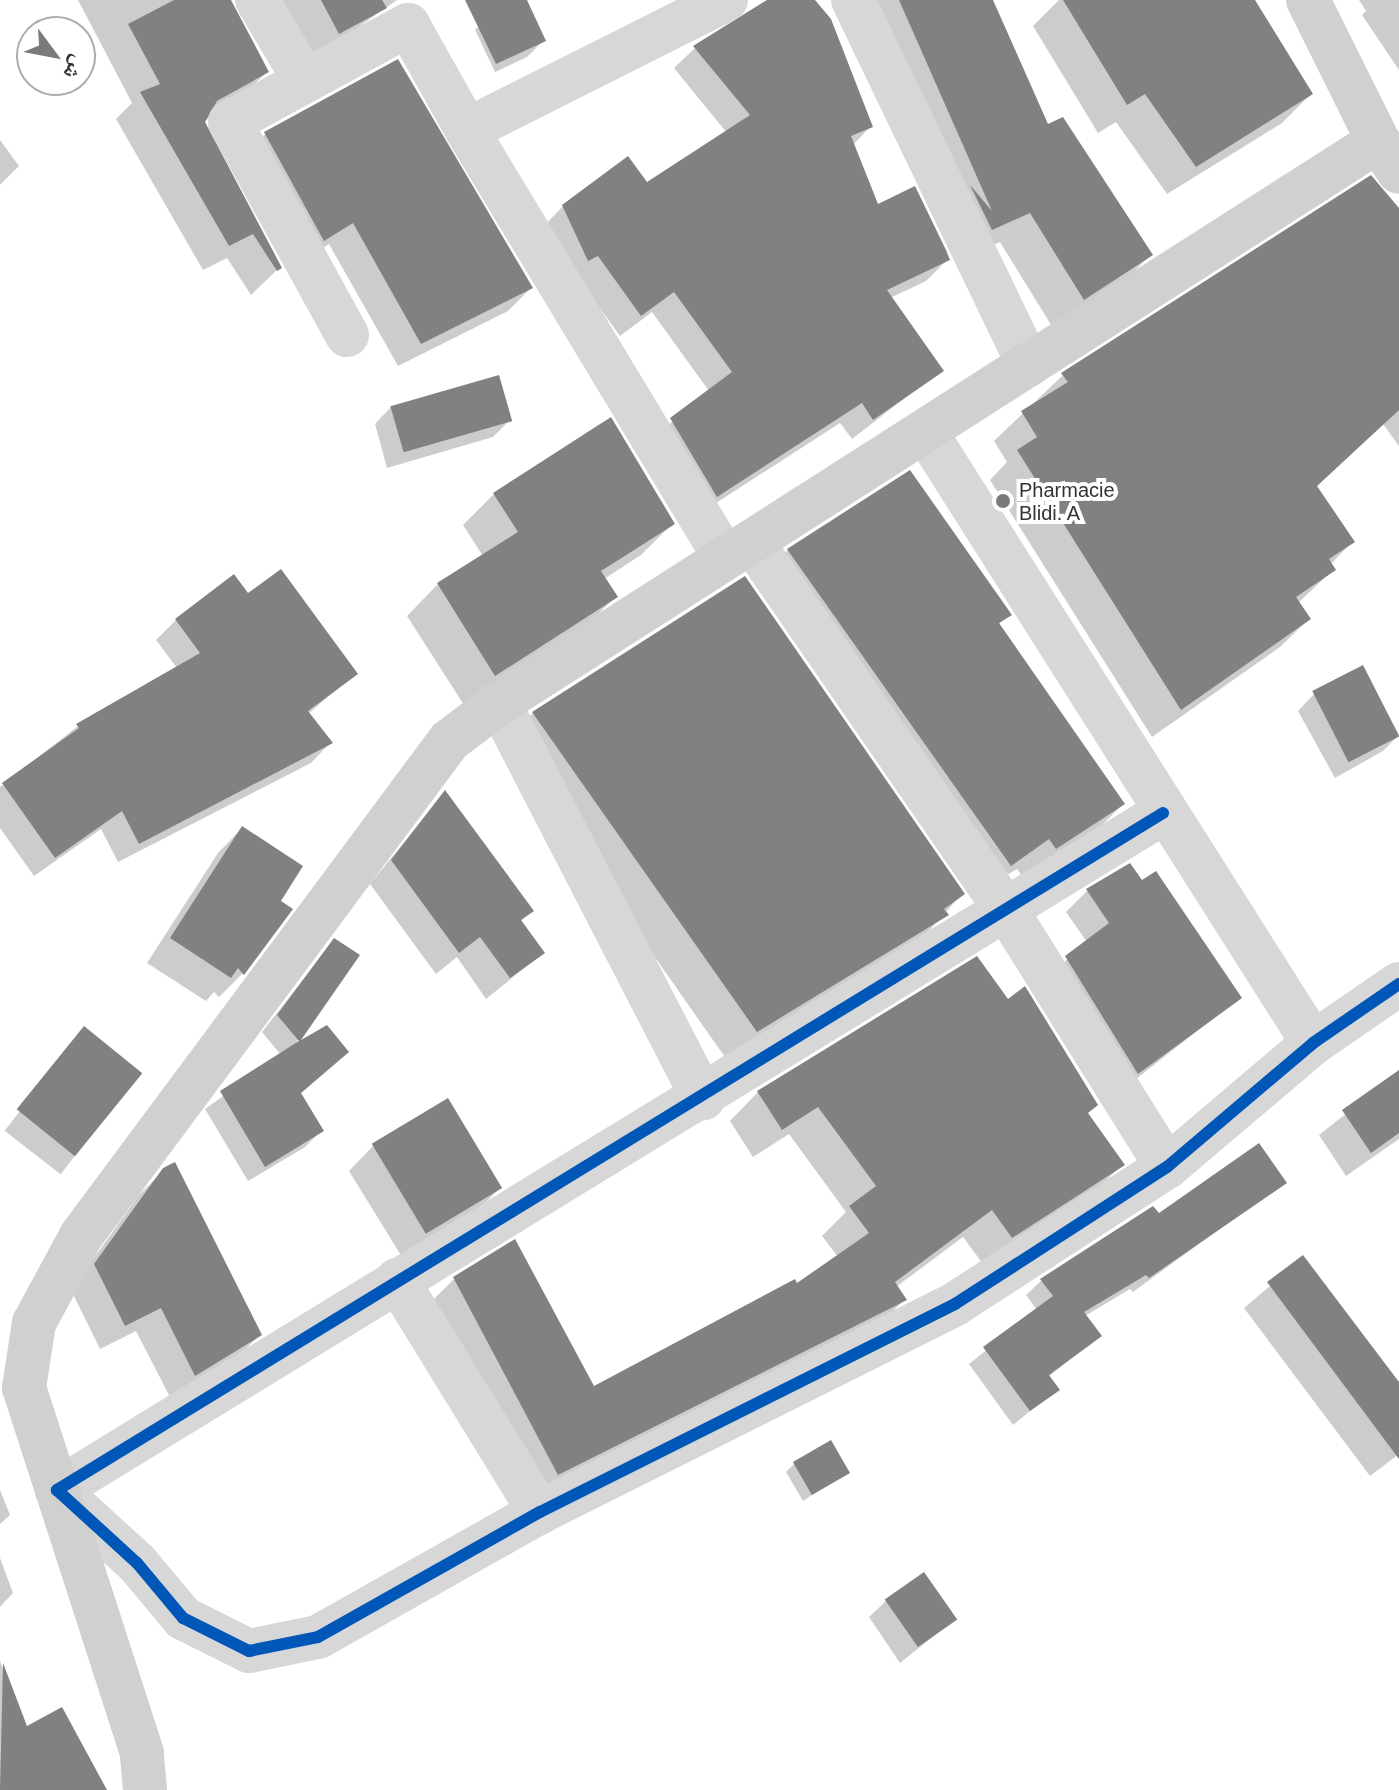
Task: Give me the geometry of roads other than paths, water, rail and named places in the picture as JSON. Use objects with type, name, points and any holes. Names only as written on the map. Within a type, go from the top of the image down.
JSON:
[{"type":"main road","points":[[145,1790],[142,1753],[24,1388],[34,1323],[81,1236],[449,741],[499,703],[1029,365],[1389,156],[1308,0]]},
{"type":"street","points":[[257,0],[305,81]]},
{"type":"street","points":[[467,130],[726,0]]},
{"type":"street","points":[[853,0],[1029,365]]},
{"type":"street","points":[[347,335],[230,122],[408,25],[467,130],[738,550],[1007,911],[1167,1167]]},
{"type":"street","points":[[925,431],[1163,813],[1313,1043]]},
{"type":"street","points":[[499,703],[703,1098]]},
{"type":"street","points":[[1163,813],[703,1098],[397,1280],[57,1490],[137,1563],[183,1618],[249,1651],[318,1637],[540,1512],[955,1304],[1167,1167],[1313,1043],[1399,984]]},
{"type":"street","points":[[397,1280],[540,1512]]},
{"type":"place","name":"Pharmacie Blidi. A","points":[[1003,501]]}]
